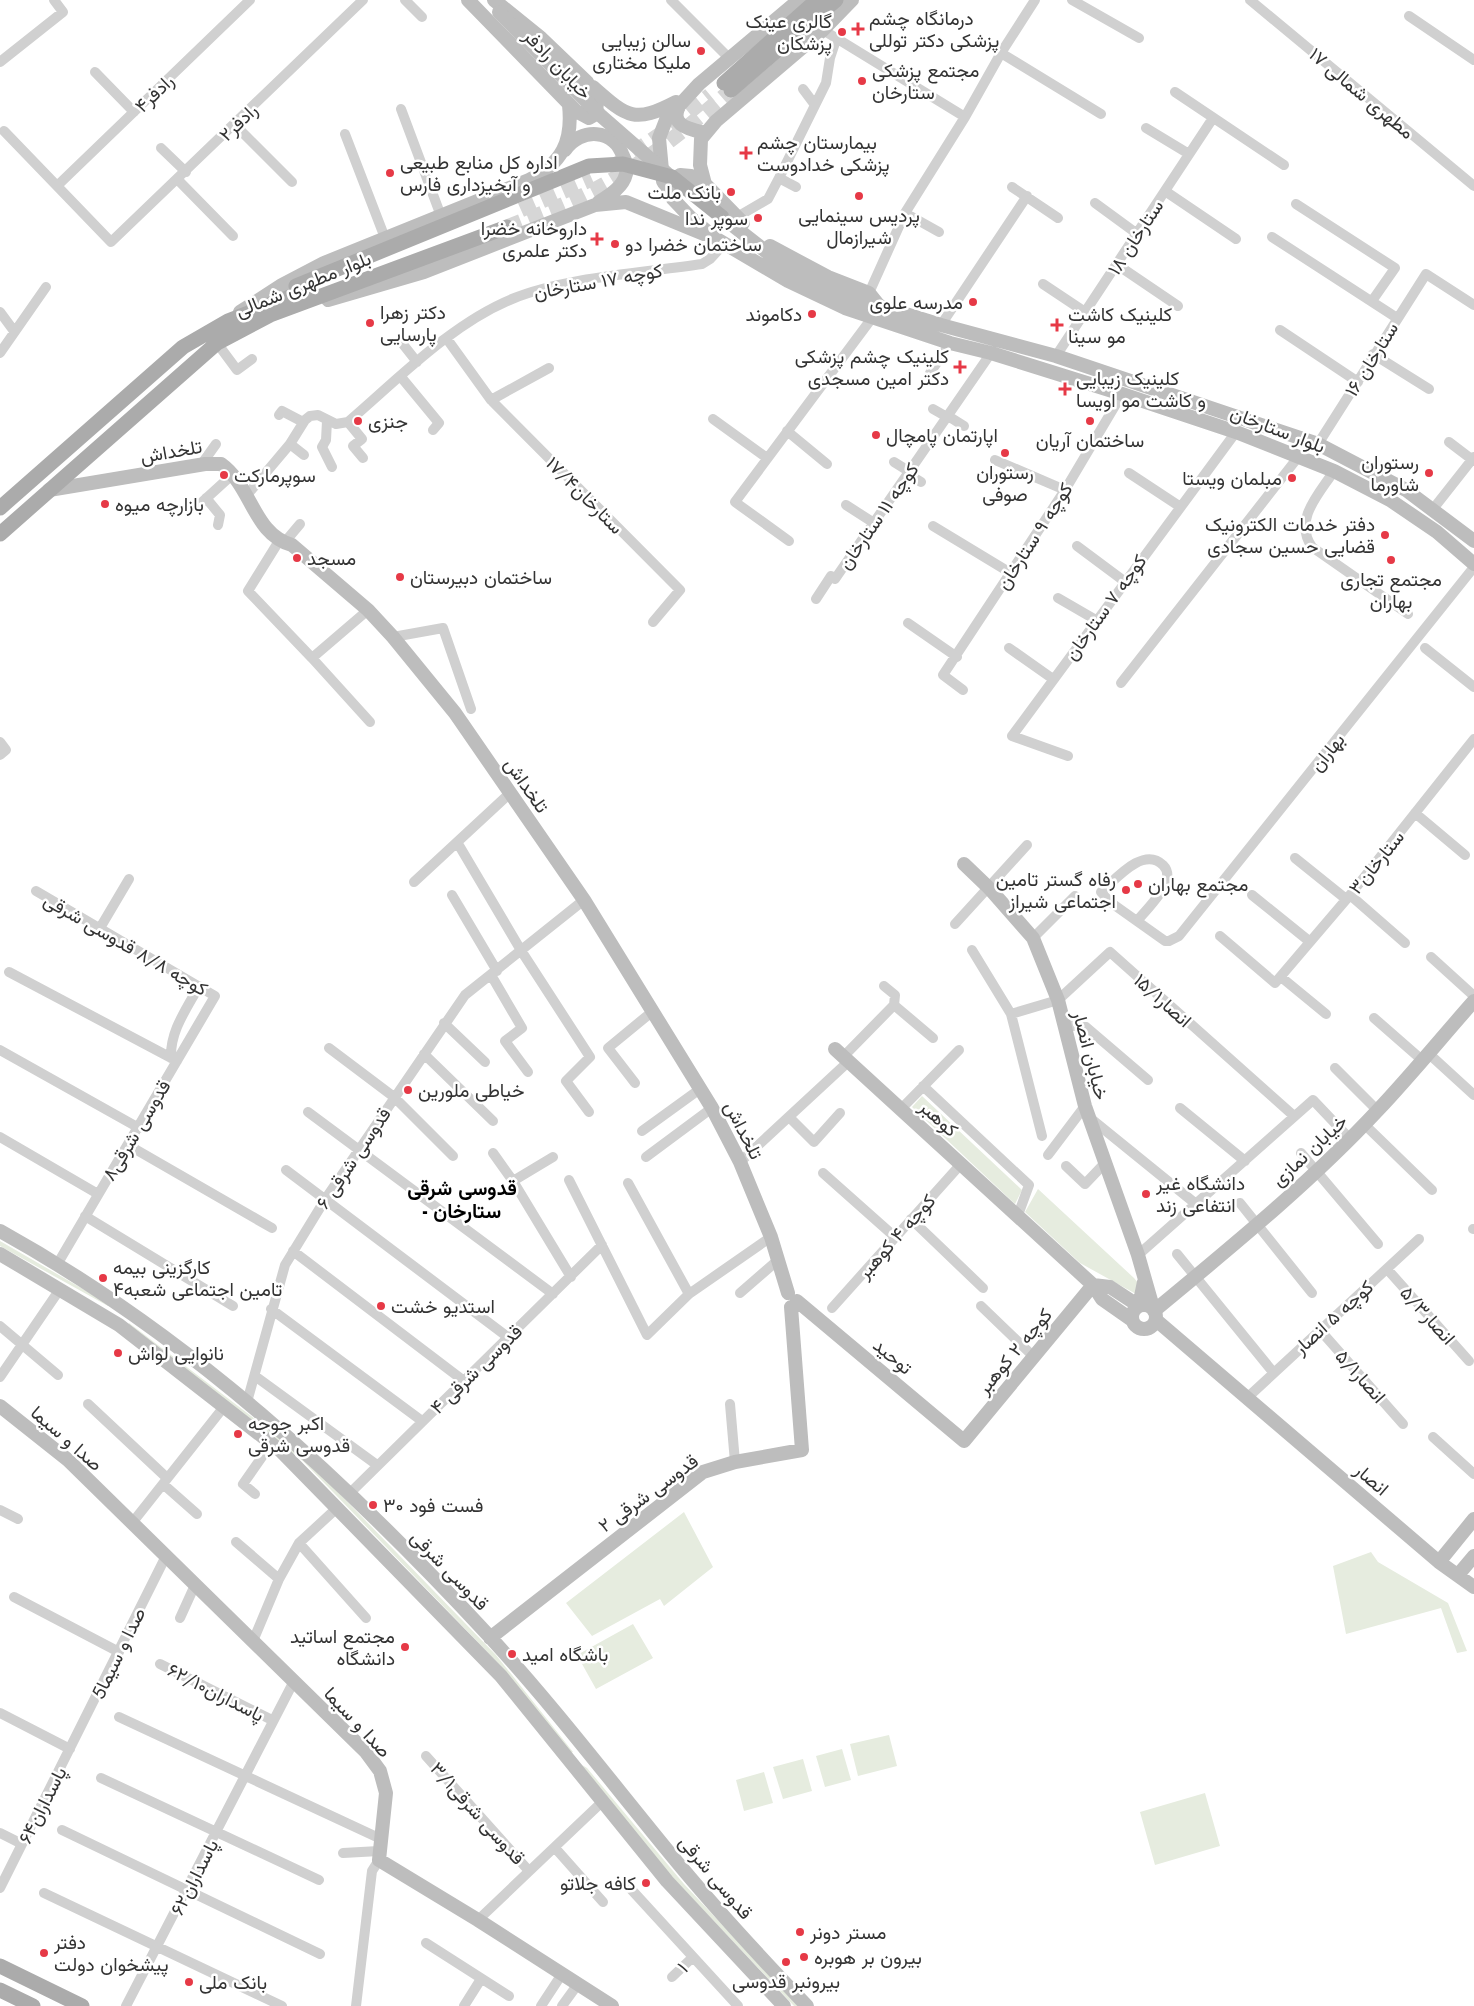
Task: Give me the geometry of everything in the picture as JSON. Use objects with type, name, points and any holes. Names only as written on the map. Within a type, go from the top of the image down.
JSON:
[{"type":"main road","name":"خیابان رادفر","points":[[468,0],[569,105],[586,117],[596,114],[597,101],[587,82],[541,38],[497,6]]},
{"type":"main road","points":[[485,0],[497,6],[600,115],[672,177],[757,238],[784,254],[828,277],[869,293],[877,313]]},
{"type":"main road","points":[[720,241],[690,217],[663,182],[659,138],[669,114],[684,98],[799,0]]},
{"type":"main road","points":[[817,0],[728,86],[836,0]]},
{"type":"main road","points":[[730,217],[705,184],[702,177],[701,139],[753,88],[823,30],[852,0]]},
{"type":"main road","points":[[587,82],[618,109],[635,116],[648,115],[684,98]]},
{"type":"main road","points":[[270,315],[424,272],[595,205],[614,192],[626,174],[627,166],[607,114],[587,82]]},
{"type":"main road","points":[[684,98],[677,113],[678,122],[686,129],[705,133]]},
{"type":"main road","points":[[557,160],[568,140],[571,121],[569,105]]},
{"type":"main road","points":[[228,321],[300,274],[529,180],[550,168],[568,145],[585,135],[601,134],[610,137],[620,148]]},
{"type":"main road","points":[[228,321],[296,286],[589,166],[623,164],[672,177]]},
{"type":"main road","points":[[677,202],[672,185],[680,175],[691,176],[705,184]]},
{"type":"main road","points":[[595,205],[626,202],[720,241]]},
{"type":"main road","name":"بلوار ستارخان","points":[[730,217],[782,264],[877,313],[950,343],[991,353],[1236,432],[1334,471],[1390,500],[1438,532],[1474,566]]},
{"type":"main road","name":"بلوار مطهرى شمالى","points":[[0,508],[183,347],[228,321],[504,223],[270,315],[217,343],[0,534]]},
{"type":"main road","name":"بلوار ستارخان","points":[[720,241],[822,298],[877,313],[941,325],[1056,356],[1318,444],[1406,490],[1433,508],[1474,541]]},
{"type":"main road","points":[[80,462],[82,472],[88,478],[98,483]]},
{"type":"main road","name":"تلخداش","points":[[49,490],[201,465],[221,464],[233,474],[263,525],[281,542],[292,545],[368,610],[393,637],[455,713],[509,794],[584,900],[700,1088],[740,1162],[770,1236],[792,1300]]},
{"type":"main road","name":"خیابان انصار","points":[[964,864],[1032,938],[1058,1000],[1087,1112],[1138,1254],[1155,1316]]},
{"type":"main road","name":"خیابان نمازی","points":[[1155,1316],[1195,1277],[1258,1223],[1350,1139],[1378,1111],[1474,1001]]},
{"type":"main road","name":"کوهبر","points":[[842,1056],[1093,1285],[1102,1299],[1132,1320]]},
{"type":"main road","name":"قدوسی شرقی","points":[[0,1232],[58,1263],[121,1305],[290,1437],[350,1493],[490,1638],[587,1749],[682,1868],[751,1947],[807,2006]]},
{"type":"main road","name":"قدوسی شرقی","points":[[0,1254],[111,1320],[272,1444],[482,1654],[572,1762],[602,1802],[667,1881],[784,2006]]},
{"type":"main road","name":"خیابان انصار","points":[[1140,1306],[1145,1278]]},
{"type":"main road","points":[[1093,1285],[1110,1287],[1140,1306],[1146,1306],[1248,1397]]},
{"type":"main road","name":"کوچه ۲ کوهبر","points":[[964,1441],[1093,1285]]},
{"type":"main road","name":"توحید","points":[[792,1300],[964,1441]]},
{"type":"main road","name":"قدوسی شرقی ۲","points":[[490,1638],[702,1472],[735,1462],[802,1450],[792,1300]]},
{"type":"main road","points":[[111,1320],[121,1305]]},
{"type":"main road","points":[[1140,1306],[1132,1313],[1132,1320],[1136,1327],[1144,1329],[1151,1327],[1155,1316]]},
{"type":"main road","name":"انصار","points":[[1248,1397],[1439,1562],[1474,1587]]},
{"type":"main road","name":"صدا و سیما","points":[[0,1406],[68,1460],[366,1752],[380,1771],[386,1793],[380,1850]]},
{"type":"main road","points":[[1439,1562],[1474,1519]]},
{"type":"main road","points":[[1458,1575],[1474,1556]]},
{"type":"main road","points":[[572,1762],[587,1749]]},
{"type":"main road","points":[[380,1850],[478,1920],[578,1984],[604,2004]]},
{"type":"main road","points":[[0,1966],[82,2006]]},
{"type":"main road","points":[[0,1990],[33,2006]]},
{"type":"street","points":[[0,62],[63,12],[54,0]]},
{"type":"street","name":"رادفر۴","points":[[58,185],[250,0]]},
{"type":"street","name":"رادفر۲","points":[[58,185],[111,242],[178,180],[363,0]]},
{"type":"street","points":[[405,0],[422,17]]},
{"type":"street","points":[[671,0],[729,58]]},
{"type":"street","points":[[869,293],[905,213],[965,117],[1000,53],[1035,0]]},
{"type":"street","points":[[1072,0],[1139,38]]},
{"type":"street","name":"۱۷ مطهری شمالی","points":[[1250,0],[1474,186]]},
{"type":"street","points":[[1409,16],[1472,56]]},
{"type":"street","points":[[823,30],[836,40],[965,117]]},
{"type":"street","points":[[730,217],[768,199],[826,83],[830,58],[836,40]]},
{"type":"street","points":[[1000,53],[1102,114]]},
{"type":"street","points":[[95,72],[134,112]]},
{"type":"street","points":[[803,89],[815,105]]},
{"type":"street","points":[[1174,92],[1284,165]]},
{"type":"street","points":[[401,109],[441,216]]},
{"type":"street","name":"۱۸ ستارخان","points":[[1056,356],[1213,118]]},
{"type":"street","points":[[235,125],[292,182]]},
{"type":"street","points":[[1146,128],[1189,154]]},
{"type":"street","points":[[4,131],[58,185]]},
{"type":"street","points":[[345,134],[385,238]]},
{"type":"street","points":[[161,148],[186,172]]},
{"type":"street","points":[[779,178],[796,187]]},
{"type":"street","points":[[178,180],[234,236]]},
{"type":"street","points":[[1012,186],[1058,218]]},
{"type":"street","points":[[1165,191],[1236,239]]},
{"type":"street","points":[[941,325],[1027,196]]},
{"type":"street","points":[[1095,203],[1136,233]]},
{"type":"street","points":[[1296,204],[1395,268],[1372,301]]},
{"type":"street","points":[[905,213],[939,232]]},
{"type":"street","points":[[1272,238],[1397,318]]},
{"type":"street","name":"کوچه ۱۷ ستارخان","points":[[348,422],[417,362],[447,339],[482,315],[510,300],[544,288],[702,264],[710,260],[720,241]]},
{"type":"street","points":[[1116,264],[1178,306]]},
{"type":"street","name":"۱۶ ستارخان","points":[[1318,444],[1358,382],[1373,354],[1426,274],[1474,305]]},
{"type":"street","points":[[1043,284],[1085,312]]},
{"type":"street","points":[[0,353],[46,287]]},
{"type":"street","points":[[0,312],[14,331]]},
{"type":"street","points":[[789,542],[735,502],[877,313]]},
{"type":"street","points":[[1280,330],[1358,382]]},
{"type":"street","name":"ستارخان۱۷/۴","points":[[447,339],[490,400],[680,590],[654,622]]},
{"type":"street","points":[[217,343],[237,370],[252,359]]},
{"type":"street","points":[[402,343],[417,362]]},
{"type":"street","points":[[930,373],[950,343]]},
{"type":"street","name":"کوچه ۱۱ ستارخان","points":[[816,599],[831,576],[835,579],[991,353]]},
{"type":"street","points":[[1373,354],[1429,389]]},
{"type":"street","points":[[490,400],[549,368]]},
{"type":"street","points":[[401,377],[440,423],[433,430]]},
{"type":"street","name":"کوچه ۹ ستارخان","points":[[963,690],[943,675],[957,657],[1009,572],[1064,490],[1122,394]]},
{"type":"street","points":[[933,409],[964,426]]},
{"type":"street","points":[[279,415],[282,411],[303,422]]},
{"type":"street","points":[[246,494],[290,444],[303,422],[310,416],[318,415],[336,424],[348,422],[362,439],[353,446],[363,458]]},
{"type":"street","points":[[713,419],[767,458]]},
{"type":"street","points":[[327,421],[326,440],[322,447],[332,467]]},
{"type":"street","points":[[787,432],[827,464]]},
{"type":"street","name":"کوچه ۷ ستارخان","points":[[1068,756],[1012,736],[1179,506],[1236,432]]},
{"type":"street","points":[[1433,508],[1473,459],[1449,442]]},
{"type":"street","points":[[201,465],[216,444]]},
{"type":"street","points":[[290,444],[304,455]]},
{"type":"street","points":[[1121,683],[1298,456]]},
{"type":"street","points":[[995,460],[1064,490]]},
{"type":"street","points":[[894,462],[921,482]]},
{"type":"street","points":[[1334,471],[1308,509],[1304,525],[1307,539],[1312,547],[1408,614]]},
{"type":"street","points":[[1129,473],[1179,506]]},
{"type":"street","points":[[218,525],[220,515],[203,501],[233,474]]},
{"type":"street","points":[[846,505],[874,523]]},
{"type":"street","points":[[300,524],[281,542],[248,590],[370,722]]},
{"type":"street","points":[[933,526],[1009,572]]},
{"type":"street","points":[[1076,546],[1124,581]]},
{"type":"street","name":"بهاران","points":[[1137,921],[1165,941],[1179,936],[1474,566]]},
{"type":"street","points":[[1058,598],[1096,620]]},
{"type":"street","points":[[312,658],[368,610]]},
{"type":"street","points":[[908,623],[957,657]]},
{"type":"street","points":[[393,637],[443,628],[471,709]]},
{"type":"street","points":[[1009,648],[1053,679]]},
{"type":"street","points":[[1425,648],[1474,687]]},
{"type":"street","name":"ستارخان۳","points":[[1278,980],[1348,897],[1474,739]]},
{"type":"street","points":[[414,882],[509,794]]},
{"type":"street","points":[[1415,814],[1465,856]]},
{"type":"street","points":[[457,842],[522,952],[590,1057],[566,1081],[589,1112]]},
{"type":"street","points":[[955,924],[1027,844]]},
{"type":"street","points":[[1295,858],[1348,897],[1404,943]]},
{"type":"street","points":[[1150,859],[1156,860],[1165,867],[1167,880],[1165,886],[1137,921],[1110,902],[1101,892],[1135,863],[1150,859]]},
{"type":"street","points":[[100,928],[129,878]]},
{"type":"street","name":"کوچه ۸/۸ قدوسی شرقی","points":[[36,891],[215,996]]},
{"type":"street","points":[[1252,895],[1309,941]]},
{"type":"street","points":[[452,896],[522,1028],[505,1041],[528,1072]]},
{"type":"street","points":[[1032,938],[1075,896]]},
{"type":"street","name":"قدوسی شرقی ۶","points":[[247,1402],[271,1309],[285,1264],[326,1198],[444,1023],[465,995],[522,952],[584,900]]},
{"type":"street","points":[[1220,936],[1326,1014]]},
{"type":"street","points":[[972,950],[1011,1014],[1042,1136]]},
{"type":"street","name":"انصار۱۵/۱","points":[[1058,1000],[1110,952],[1294,1116]]},
{"type":"street","points":[[1431,958],[1474,996]]},
{"type":"street","points":[[9,972],[174,1060]]},
{"type":"street","points":[[174,1060],[171,1044],[176,1028],[199,986]]},
{"type":"street","points":[[740,1162],[789,1116],[842,1056],[894,1004],[895,995],[884,986]]},
{"type":"street","name":"قدوسی شرقی۸","points":[[58,1263],[84,1216],[139,1128],[174,1060],[215,996]]},
{"type":"street","points":[[1011,1014],[1058,1000]]},
{"type":"street","points":[[894,1004],[933,1038]]},
{"type":"street","points":[[635,1082],[608,1048],[653,1012]]},
{"type":"street","points":[[1374,1018],[1474,1095]]},
{"type":"street","points":[[444,1023],[485,1062]]},
{"type":"street","points":[[1064,1025],[1086,1027],[1148,1080]]},
{"type":"street","points":[[329,1048],[394,1097],[453,1156]]},
{"type":"street","points":[[0,1050],[139,1128]]},
{"type":"street","points":[[901,1109],[959,1050]]},
{"type":"street","points":[[424,1054],[493,1121]]},
{"type":"street","points":[[1336,1068],[1378,1111]]},
{"type":"street","name":"کوهبر","points":[[923,1086],[1029,1185],[1018,1215]]},
{"type":"street","points":[[642,1131],[700,1088]]},
{"type":"street","points":[[1138,1254],[1313,1100],[1350,1139]]},
{"type":"street","points":[[646,1157],[712,1108]]},
{"type":"street","points":[[1180,1108],[1245,1161]]},
{"type":"street","points":[[308,1112],[553,1294]]},
{"type":"street","points":[[1048,1155],[1087,1112],[1196,1204]]},
{"type":"street","points":[[789,1116],[814,1142],[840,1113]]},
{"type":"street","points":[[1364,1124],[1432,1190]]},
{"type":"street","points":[[0,1137],[98,1194]]},
{"type":"street","points":[[128,1145],[272,1228]]},
{"type":"street","points":[[494,1153],[571,1277]]},
{"type":"street","points":[[1301,1153],[1378,1244]]},
{"type":"street","points":[[513,1181],[553,1157]]},
{"type":"street","points":[[1066,1166],[1085,1184],[1105,1163]]},
{"type":"street","name":"کوچه ۴ کوهبر","points":[[832,1308],[961,1164]]},
{"type":"street","points":[[286,1170],[326,1198],[509,1338]]},
{"type":"street","points":[[823,1172],[895,1237]]},
{"type":"street","points":[[569,1180],[647,1335],[690,1294],[770,1236]]},
{"type":"street","points":[[628,1183],[690,1294]]},
{"type":"street","points":[[1240,1203],[1258,1223],[1312,1293]]},
{"type":"street","points":[[84,1216],[233,1306]]},
{"type":"street","points":[[911,1219],[983,1288]]},
{"type":"street","name":"کوچه ۵ انصار","points":[[1248,1397],[1419,1239]]},
{"type":"street","name":"قدوسی شرقی ۴","points":[[350,1493],[602,1246]]},
{"type":"street","points":[[293,1251],[464,1381]]},
{"type":"street","points":[[1177,1254],[1273,1372]]},
{"type":"street","points":[[740,1293],[778,1260]]},
{"type":"street","name":"انصار۵/۳","points":[[1387,1269],[1469,1361]]},
{"type":"street","points":[[0,1377],[60,1289]]},
{"type":"street","points":[[981,1306],[1034,1357]]},
{"type":"street","points":[[271,1309],[422,1421]]},
{"type":"street","points":[[0,1326],[58,1375]]},
{"type":"street","name":"انصار۵/۱","points":[[1320,1329],[1403,1424]]},
{"type":"street","points":[[255,1376],[377,1465]]},
{"type":"street","points":[[88,1404],[197,1514]]},
{"type":"street","points":[[730,1404],[735,1462]]},
{"type":"street","points":[[132,1523],[223,1408]]},
{"type":"street","points":[[1432,1437],[1474,1474]]},
{"type":"street","points":[[255,1494],[243,1484],[272,1444]]},
{"type":"street","points":[[252,1641],[279,1580],[300,1543],[337,1508]]},
{"type":"street","points":[[0,1510],[18,1519]]},
{"type":"street","points":[[236,1542],[279,1580]]},
{"type":"street","points":[[300,1543],[366,1618]]},
{"type":"street","name":"5صدا و سیما","points":[[70,1750],[166,1556]]},
{"type":"street","points":[[180,1618],[195,1585]]},
{"type":"street","points":[[14,1596],[119,1652]]},
{"type":"street","name":"پاسداران۶۲/۱۰","points":[[160,1664],[272,1720]]},
{"type":"street","name":"پاسداران۶۲","points":[[126,2006],[158,1948],[272,1720],[294,1681]]},
{"type":"street","points":[[0,1713],[70,1750]]},
{"type":"street","points":[[119,1718],[245,1774],[313,1807],[380,1850]]},
{"type":"street","name":"پاسداران۶۴","points":[[0,1888],[70,1750]]},
{"type":"street","name":"قدوسی شرقی۳/۱","points":[[426,1756],[530,1871]]},
{"type":"street","points":[[100,1778],[319,1880]]},
{"type":"street","points":[[478,1920],[556,1849],[602,1802]]},
{"type":"street","points":[[62,1830],[320,1954]]},
{"type":"street","points":[[0,1833],[22,1844]]},
{"type":"street","points":[[556,1849],[603,1902]]},
{"type":"street","points":[[343,1853],[380,1850]]},
{"type":"street","points":[[356,2006],[372,1871],[380,1850]]},
{"type":"street","points":[[629,1887],[738,2006]]},
{"type":"street","points":[[44,1893],[282,2006]]},
{"type":"street","points":[[426,1943],[509,1996]]},
{"type":"street","name":"۱","points":[[672,1977],[693,1957]]},
{"type":"street","points":[[541,2006],[562,1974]]},
{"type":"street","points":[[464,2006],[481,1979]]},
{"type":"street","points":[[562,2006],[578,1984]]},
{"type":"shaded area","points":[[922,1096],[1022,1190],[1015,1204],[912,1107]]},
{"type":"shaded area","points":[[1038,1189],[1134,1278],[1139,1284],[1136,1294],[1080,1263],[1025,1212]]},
{"type":"shaded area","points":[[0,1241],[109,1304],[108,1306],[0,1246]]},
{"type":"shaded area","points":[[129,1323],[301,1454],[496,1655],[573,1752],[571,1753],[500,1665],[303,1461],[127,1327]]},
{"type":"shaded area","points":[[684,1512],[713,1567],[664,1606],[660,1599],[592,1636],[566,1603]]},
{"type":"shaded area","points":[[1371,1552],[1378,1562],[1448,1603],[1467,1651],[1457,1653],[1441,1608],[1346,1634],[1333,1566]]},
{"type":"shaded area","points":[[633,1624],[653,1658],[596,1689],[577,1655]]},
{"type":"shaded area","points":[[889,1735],[897,1766],[858,1776],[850,1744]]},
{"type":"shaded area","points":[[842,1749],[851,1780],[825,1787],[816,1756]]},
{"type":"shaded area","points":[[803,1759],[812,1791],[783,1799],[773,1767]]},
{"type":"shaded area","points":[[582,1765],[587,1768],[684,1884],[798,2006],[794,2006],[659,1863]]},
{"type":"shaded area","points":[[764,1772],[773,1803],[744,1811],[736,1780]]},
{"type":"shaded area","points":[[1205,1793],[1220,1846],[1155,1865],[1140,1812]]},
{"type":"tunnel","points":[[507,227],[574,200],[628,170],[673,138],[731,90]]},
{"type":"tunnel","points":[[614,166],[672,126],[710,95]]},
{"type":"tunnel","points":[[521,210],[592,179]]},
{"type":"place","name":"درمانگاه چشم پزشكی دكتر توللی","points":[[858,29]]},
{"type":"place","name":"گالری عینک پزشکان","points":[[842,32]]},
{"type":"place","name":"سالن زیبایی ملیکا مختاری","points":[[701,51]]},
{"type":"place","name":"مجتمع پزشکی ستارخان","points":[[862,81]]},
{"type":"place","name":"بیمارستان چشم پزشکی خدادوست","points":[[746,153]]},
{"type":"place","name":"اداره کل منابع طبیعى و آبخیزدارى فارس","points":[[390,173]]},
{"type":"place","name":"بانک ملت","points":[[731,192]]},
{"type":"place","name":"پردیس سینمایی شیرازمال","points":[[859,196]]},
{"type":"place","name":"سوپر ندا","points":[[758,218]]},
{"type":"place","name":"داروخانه خضرا دکتر علمری","points":[[597,239]]},
{"type":"place","name":"ساختمان خضرا دو","points":[[615,244]]},
{"type":"place","name":"مدرسه علوی","points":[[973,302]]},
{"type":"place","name":"دکاموند","points":[[812,314]]},
{"type":"place","name":"دکتر زهرا پارسایی","points":[[370,323]]},
{"type":"place","name":"کلینیک کاشت مو سینا","points":[[1057,325]]},
{"type":"place","name":"کلینیک چشم پزشکی دکتر امین مسجدی","points":[[960,367]]},
{"type":"place","name":"کلینیک زیبایی و کاشت مو اویسا","points":[[1065,389]]},
{"type":"place","name":"جنزی","points":[[358,421]]},
{"type":"place","name":"ساختمان آریان","points":[[1090,421]]},
{"type":"place","name":"اپارتمان پامچال","points":[[876,435]]},
{"type":"place","name":"رستوران صوفی","points":[[1005,453]]},
{"type":"place","name":"رستوران شاورما","points":[[1429,473]]},
{"type":"place","name":"سوپرمارکت","points":[[224,475]]},
{"type":"place","name":"مبلمان ویستا","points":[[1292,478]]},
{"type":"place","name":"بازارچه میوه","points":[[105,504]]},
{"type":"place","name":"دفتر خدمات الکترونیک قضایی حسین سجادی","points":[[1385,535]]},
{"type":"place","name":"مسجد","points":[[297,558]]},
{"type":"place","name":"مجتمع تجاری بهاران","points":[[1391,560]]},
{"type":"place","name":"ساختمان دبیرستان","points":[[400,577]]},
{"type":"place","name":"مجتمع بهاران","points":[[1138,884]]},
{"type":"place","name":"رفاه گستر تامین اجتماعی شیراز","points":[[1126,890]]},
{"type":"place","name":"خیاطی ملورین","points":[[408,1090]]},
{"type":"place","name":"دانشگاه غیر انتفاعی زند","points":[[1146,1194]]},
{"type":"place","name":"کارگزینی بیمه تامین اجتماعی شعبه۴","points":[[103,1278]]},
{"type":"place","name":"استدیو خشت","points":[[381,1306]]},
{"type":"place","name":"نانوایی لواش","points":[[118,1353]]},
{"type":"place","name":"اکبر جوجه قدوسی شرقی","points":[[238,1434]]},
{"type":"place","name":"فست فود ۳۰","points":[[373,1505]]},
{"type":"place","name":"مجتمع اساتید دانشگاه","points":[[405,1647]]},
{"type":"place","name":"باشگاه امید","points":[[512,1654]]},
{"type":"place","name":"کافه جلاتو","points":[[646,1883]]},
{"type":"place","name":"مستر دونر","points":[[800,1932]]},
{"type":"place","name":"دفتر پیشخوان دولت","points":[[44,1953]]},
{"type":"place","name":"بیرون بر هوبره","points":[[804,1957]]},
{"type":"place","name":"بیرونبر قدوسی","points":[[786,1962]]},
{"type":"place","name":"بانک ملی","points":[[189,1982]]},
{"type":"district","name":"قدوسی شرقی - ستارخان","points":[[462,1200]]}]
